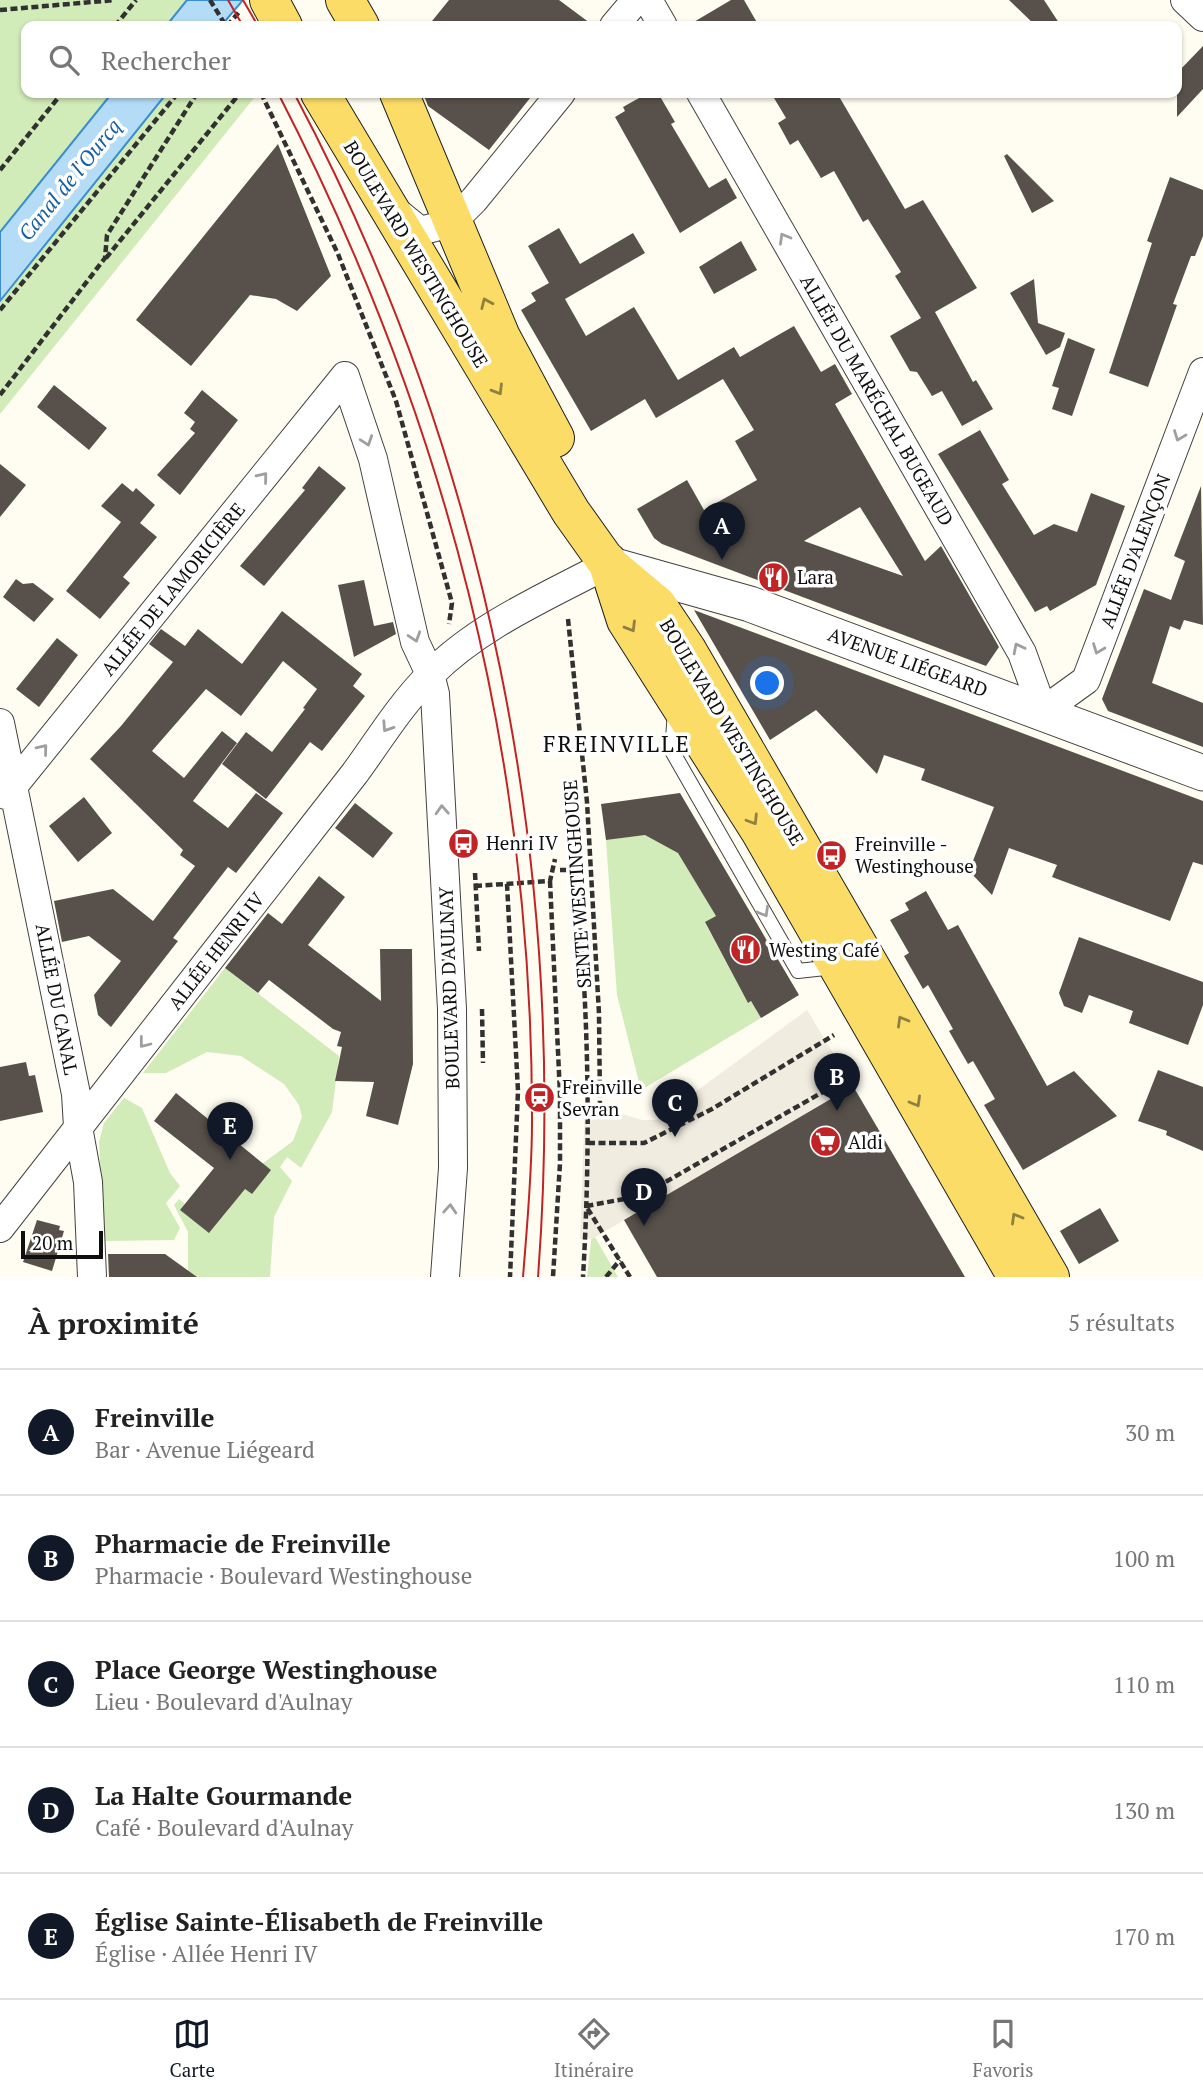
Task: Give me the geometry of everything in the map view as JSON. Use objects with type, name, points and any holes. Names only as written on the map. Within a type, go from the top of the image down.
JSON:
[{"type":"main road","points":[[269,0],[280,21]]},
{"type":"main road","points":[[345,0],[357,21]]},
{"type":"main road","name":"BOULEVARD WESTINGHOUSE","points":[[401,98],[451,223],[501,337],[588,500],[626,620],[760,831],[1017,1277]]},
{"type":"main road","name":"BOULEVARD WESTINGHOUSE","points":[[328,107],[566,503],[608,564],[657,605],[687,650],[1050,1277]]},
{"type":"street","points":[[1185,0],[1203,17]]},
{"type":"street","points":[[628,9],[653,21]]},
{"type":"street","points":[[386,204],[420,231],[451,223],[474,200],[557,98]]},
{"type":"street","name":"ALLÉE DU MARÉCHAL BUGEAUD","points":[[704,98],[1022,653],[1043,712]]},
{"type":"street","name":"ALLÉE D'ALENÇON","points":[[1043,712],[1086,680],[1203,372]]},
{"type":"street","name":"BOULEVARD D'AULNAY","points":[[345,376],[373,459],[415,642],[430,674],[438,724],[453,1009],[453,1168],[445,1277]]},
{"type":"street","name":"ALLÉE DE LAMORICIÈRE","points":[[7,793],[345,376]]},
{"type":"street","name":"AVENUE LIÉGEARD","points":[[608,564],[750,604],[1203,773]]},
{"type":"street","name":"ALLÉE HENRI IV","points":[[0,1228],[355,773],[397,712],[430,674],[480,634],[608,564]]},
{"type":"street","name":"ALLÉE DU CANAL","points":[[0,723],[7,793],[76,1094],[78,1127],[88,1182],[92,1277]]},
{"type":"path","points":[[0,10],[115,0]]},
{"type":"path","points":[[119,21],[136,0]]},
{"type":"path","points":[[210,0],[223,21]]},
{"type":"path","points":[[0,170],[58,98]]},
{"type":"path","points":[[0,310],[174,98]]},
{"type":"path","points":[[105,258],[107,235],[194,98]]},
{"type":"path","points":[[0,395],[105,258],[236,98]]},
{"type":"path","points":[[263,98],[338,254],[396,401],[453,603]]},
{"type":"path","name":"SENTE WESTINGHOUSE","points":[[568,619],[587,802],[599,1014],[600,1107]]},
{"type":"path","points":[[553,1277],[560,1163],[560,1094],[550,881],[555,859]]},
{"type":"path","points":[[560,870],[575,870],[584,953],[588,1143],[583,1277]]},
{"type":"path","points":[[445,887],[550,881]]},
{"type":"path","points":[[507,884],[517,1091],[510,1277]]},
{"type":"path","points":[[588,1143],[644,1143],[712,1109],[834,1035]]},
{"type":"path","points":[[586,1206],[641,1196],[856,1073]]},
{"type":"path","points":[[586,1206],[629,1277]]},
{"type":"path","points":[[606,1277],[620,1260]]},
{"type":"green space","points":[[0,0],[187,0],[170,21],[21,21],[21,98],[108,98],[0,232]]},
{"type":"green space","points":[[163,98],[254,98],[0,414],[0,301]]},
{"type":"green space","points":[[656,833],[672,841],[716,916],[705,923],[748,1003],[751,1001],[761,1018],[641,1090],[617,995],[606,840]]},
{"type":"green space","points":[[225,968],[339,1056],[332,1112],[301,1168],[287,1157],[280,1167],[292,1181],[274,1217],[270,1277],[188,1277],[188,1232],[174,1205],[179,1199],[185,1204],[181,1211],[210,1232],[228,1210],[235,1182],[252,1194],[262,1164],[293,1141],[302,1117],[299,1105],[284,1084],[241,1056],[207,1052],[166,1073],[143,1073]]},
{"type":"green space","points":[[124,1098],[142,1108],[170,1173],[180,1186],[166,1203],[180,1228],[174,1240],[104,1241],[99,1142],[104,1123]]},
{"type":"green space","points":[[592,1232],[618,1277],[587,1277]]},
{"type":"shaded area","points":[[807,1010],[853,1086],[592,1239],[580,1239],[585,1102],[642,1120],[657,1120]]},
{"type":"water","points":[[187,0],[243,0],[225,21],[170,21]]},
{"type":"water","name":"Canal de l'Ourcq","points":[[108,98],[163,98],[0,301],[0,232]]},
{"type":"building","points":[[449,0],[559,0],[587,21],[432,21]]},
{"type":"building","points":[[731,0],[744,0],[756,21],[695,21]]},
{"type":"building","points":[[1009,0],[1044,0],[1058,21],[1031,21]]},
{"type":"building","points":[[1203,46],[1203,89],[1177,117],[1177,98],[1182,98],[1182,68]]},
{"type":"building","points":[[425,98],[530,98],[489,150],[428,106]]},
{"type":"building","points":[[639,98],[661,98],[675,122],[671,124],[709,188],[726,178],[737,198],[680,233],[615,117],[625,111],[623,107]]},
{"type":"building","points":[[774,98],[840,98],[905,209],[923,200],[977,288],[935,312],[973,382],[976,380],[993,409],[962,426],[942,391],[932,396],[917,372],[910,371],[890,336],[921,318],[895,276],[901,272],[868,219],[863,222],[834,171],[821,178],[798,140],[790,145],[778,123],[786,118]]},
{"type":"building","points":[[278,144],[331,276],[297,311],[276,299],[250,295],[191,366],[136,320]]},
{"type":"building","points":[[1007,154],[1054,201],[1032,213],[1004,156]]},
{"type":"building","points":[[1170,177],[1203,190],[1203,236],[1195,256],[1191,256],[1173,304],[1177,305],[1148,387],[1109,373],[1152,243],[1147,241]]},
{"type":"building","points":[[559,228],[580,264],[633,233],[645,253],[565,299],[586,336],[634,307],[678,380],[734,347],[740,357],[794,326],[821,372],[835,364],[852,394],[835,404],[925,561],[941,546],[999,647],[986,666],[662,544],[654,538],[637,509],[687,480],[704,510],[757,480],[735,441],[754,430],[723,379],[656,418],[645,399],[591,431],[521,310],[536,301],[531,293],[549,283],[528,246]],"holes":[[[860,507],[903,576],[804,541]]]},
{"type":"building","points":[[741,241],[757,270],[714,294],[699,267]]},
{"type":"building","points":[[1034,279],[1038,323],[1065,333],[1060,347],[1046,355],[1010,293]]},
{"type":"building","points":[[1068,338],[1095,349],[1072,416],[1052,409],[1059,388],[1052,386]]},
{"type":"building","points":[[54,385],[107,428],[89,450],[37,407]]},
{"type":"building","points":[[202,390],[238,420],[180,495],[157,475],[195,433],[190,429],[195,422],[184,413]]},
{"type":"building","points":[[980,430],[1009,480],[1002,484],[1034,535],[1054,524],[1077,532],[1091,493],[1125,506],[1096,585],[1050,611],[1047,606],[1035,612],[938,454]]},
{"type":"building","points":[[0,464],[26,485],[0,517]]},
{"type":"building","points":[[319,466],[346,488],[264,586],[240,566],[305,490],[302,488]]},
{"type":"building","points":[[122,483],[133,492],[136,488],[155,505],[140,523],[157,537],[123,577],[130,583],[100,619],[66,591],[121,522],[101,506]]},
{"type":"building","points":[[1201,486],[1203,625],[1184,620],[1180,630],[1170,626],[1152,683],[1203,703],[1203,747],[1108,711],[1102,699],[1144,589],[1171,600],[1185,561],[1174,556]]},
{"type":"building","points":[[16,579],[23,584],[33,583],[54,599],[34,622],[3,597]]},
{"type":"building","points":[[364,580],[374,626],[393,622],[396,634],[354,657],[338,585]]},
{"type":"building","points":[[694,610],[1203,801],[1203,865],[1193,862],[1170,921],[1052,877],[1057,865],[1009,848],[992,895],[969,871],[994,807],[921,780],[925,769],[884,755],[877,774],[816,710],[770,740]]},
{"type":"building","points":[[282,611],[362,674],[353,686],[365,696],[322,751],[310,742],[266,799],[222,764],[246,732],[272,752],[317,689],[283,661],[241,716],[206,689],[152,751],[184,778],[222,731],[237,743],[193,801],[228,828],[256,793],[283,813],[236,873],[228,867],[173,938],[178,941],[111,1027],[98,1015],[94,995],[121,961],[89,936],[62,942],[54,901],[113,889],[153,921],[195,866],[180,855],[183,850],[90,759],[173,662],[149,644],[161,629],[185,646],[198,629],[242,664]]},
{"type":"building","points":[[57,638],[78,655],[39,707],[16,689]]},
{"type":"building","points":[[680,793],[799,995],[761,1018],[751,1001],[748,1003],[705,922],[716,916],[678,853],[645,835],[606,840],[601,804]]},
{"type":"building","points":[[84,797],[112,833],[78,862],[49,826]]},
{"type":"building","points":[[355,803],[393,833],[373,858],[335,828]]},
{"type":"building","points":[[319,876],[345,897],[308,945],[381,1001],[380,949],[412,949],[413,1064],[398,1125],[366,1116],[374,1082],[335,1081],[342,1047],[337,1046],[341,1032],[333,1029],[269,980],[258,993],[225,968],[268,913],[282,924]]},
{"type":"building","points":[[926,891],[948,930],[958,925],[1047,1086],[1074,1071],[1117,1116],[1023,1170],[984,1105],[995,1099],[973,1061],[968,1064],[949,1031],[953,1029],[928,985],[923,989],[904,956],[909,953],[890,920],[909,910],[905,903]]},
{"type":"building","points":[[1079,937],[1203,982],[1203,1005],[1188,1045],[1129,1023],[1133,1011],[1089,995],[1082,1013],[1064,1006],[1059,993]]},
{"type":"building","points":[[26,1062],[29,1076],[35,1075],[43,1112],[0,1121],[0,1067]]},
{"type":"building","points":[[1158,1070],[1203,1087],[1203,1151],[1166,1135],[1167,1131],[1138,1121]]},
{"type":"building","points":[[853,1086],[965,1277],[657,1277],[624,1220]]},
{"type":"building","points":[[176,1093],[271,1170],[252,1194],[245,1189],[209,1233],[180,1210],[214,1168],[154,1121]]},
{"type":"building","points":[[1100,1208],[1119,1241],[1079,1264],[1060,1231]]},
{"type":"building","points":[[37,1220],[60,1226],[59,1230],[64,1231],[52,1271],[23,1262]]},
{"type":"building","points":[[108,1254],[165,1254],[197,1277],[109,1277]]},
{"type":"tram line","points":[[228,0],[240,21]]},
{"type":"tram line","points":[[243,0],[255,21]]},
{"type":"tram line","points":[[280,98],[337,216],[389,340],[432,465],[468,592],[496,721],[516,853],[528,986],[532,1142],[523,1277]]},
{"type":"tram line","points":[[296,98],[361,232],[418,374],[464,519],[500,668],[525,818],[540,970],[544,1123],[538,1277]]},
{"type":"place","name":"Freinville","points":[[722,560]]},
{"type":"place","name":"Lara","points":[[774,577]]},
{"type":"place","name":"Henri IV","points":[[463,843]]},
{"type":"place","name":"Freinville - Westinghouse","points":[[832,855]]},
{"type":"place","name":"Westing Café","points":[[746,950]]},
{"type":"place","name":"Freinville Sevran","points":[[539,1098]]},
{"type":"place","name":"Pharmacie de Freinville","points":[[837,1111]]},
{"type":"place","name":"Place George Westinghouse","points":[[675,1137]]},
{"type":"place","name":"Aldi","points":[[825,1142]]},
{"type":"place","name":"Église Sainte-Élisabeth de Freinville","points":[[230,1160]]},
{"type":"place","name":"La Halte Gourmande","points":[[644,1226]]},
{"type":"district","name":"FREINVILLE","points":[[617,744]]}]
